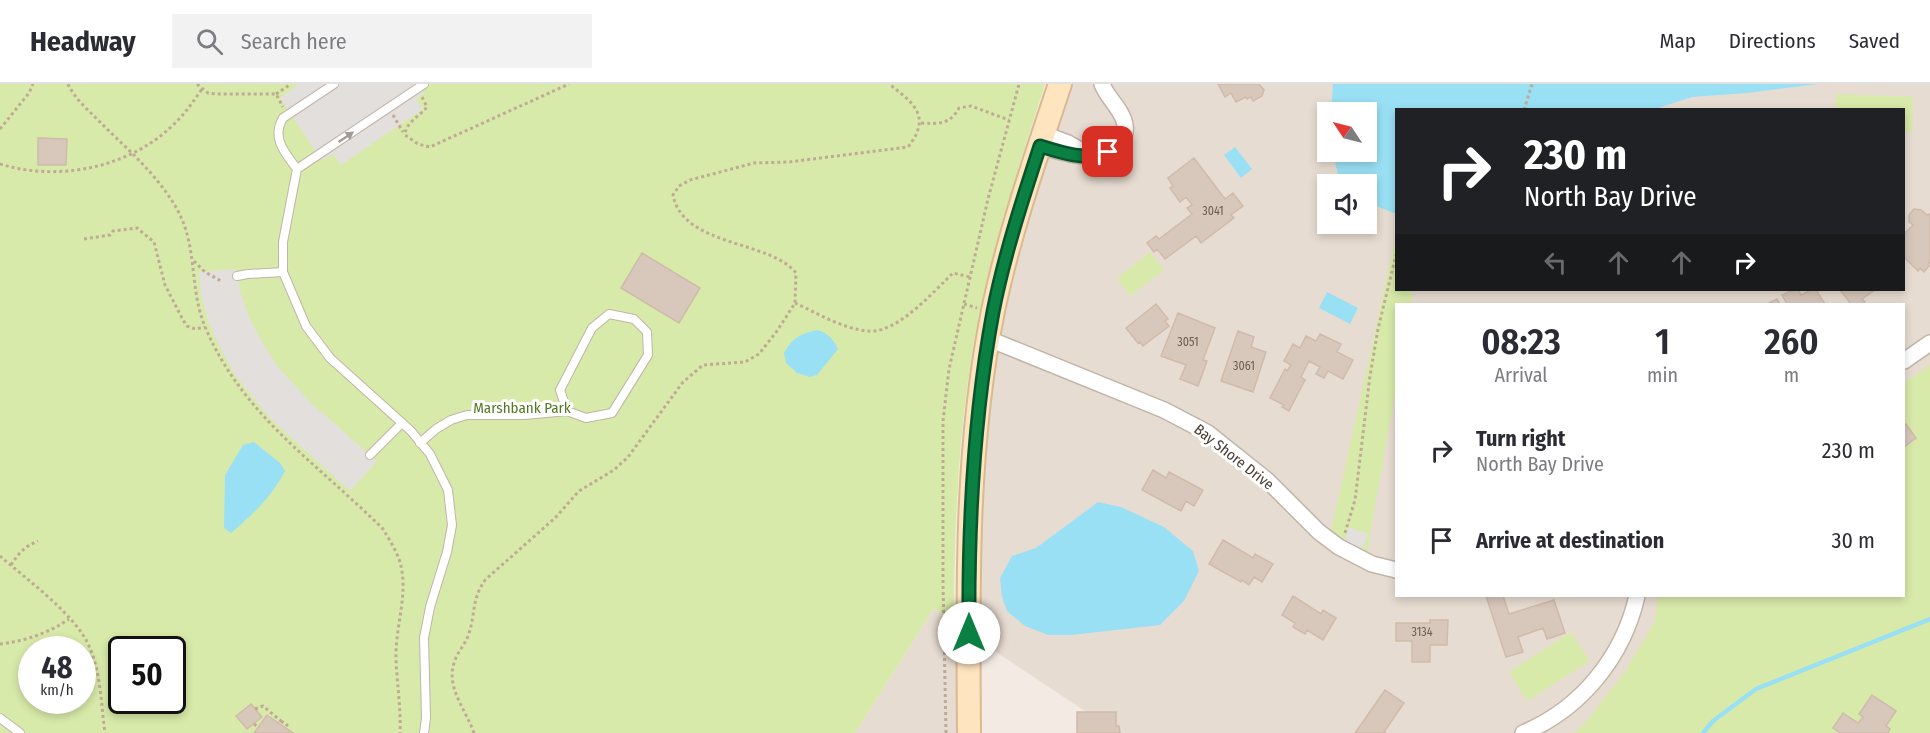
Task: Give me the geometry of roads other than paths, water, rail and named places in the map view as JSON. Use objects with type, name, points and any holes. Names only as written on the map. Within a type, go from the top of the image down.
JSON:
[{"type":"main road","points":[[969,733],[970,502],[977,413],[993,312],[1008,250],[1060,84]]},
{"type":"street","points":[[1042,140],[1068,143],[1090,156],[1116,147],[1123,139],[1126,129],[1123,117],[1102,84]]},
{"type":"street","name":"Bay Shore Drive","points":[[989,339],[1164,410],[1209,433],[1268,481],[1319,532],[1339,547],[1372,564],[1395,570]]},
{"type":"street","points":[[1905,360],[1930,343]]},
{"type":"street","points":[[1523,733],[1574,703],[1590,687],[1615,654],[1630,622],[1637,597]]},
{"type":"lane","points":[[297,169],[286,155],[278,137],[278,127],[283,118],[334,84]]},
{"type":"lane","points":[[424,84],[297,169],[283,242],[283,272],[306,326],[330,358],[402,423],[430,454],[448,490],[452,525],[424,638],[426,718],[424,733]]},
{"type":"lane","points":[[237,276],[283,272]]},
{"type":"lane","points":[[420,443],[435,429],[467,415],[525,415],[567,411],[586,418],[612,413],[648,355],[647,332],[634,319],[609,314],[592,328],[560,390],[567,411]]},
{"type":"lane","points":[[370,455],[402,423]]},
{"type":"lane","points":[[0,718],[20,733]]},
{"type":"water","points":[[1333,84],[1818,84],[1692,97],[1658,108],[1395,108],[1395,214],[1377,206],[1377,174],[1338,174],[1335,162],[1377,162],[1377,102],[1332,102]]},
{"type":"water","points":[[1235,147],[1252,169],[1241,178],[1224,155]]},
{"type":"water","points":[[1327,292],[1358,308],[1350,324],[1319,308]]},
{"type":"water","points":[[817,330],[830,337],[838,349],[817,375],[810,377],[797,373],[786,363],[784,353],[797,337]]},
{"type":"water","points":[[254,442],[280,463],[285,471],[261,505],[231,533],[224,528],[225,475],[243,445]]},
{"type":"water","points":[[1098,502],[1121,507],[1164,527],[1193,551],[1199,571],[1184,601],[1160,625],[1072,635],[1048,635],[1025,626],[1007,611],[1002,597],[1000,578],[1012,556],[1036,548]]},
{"type":"waterway","points":[[1703,733],[1713,721],[1756,689],[1930,619]]},
{"type":"park label","name":"Marshbank Park","points":[[522,408]]}]
